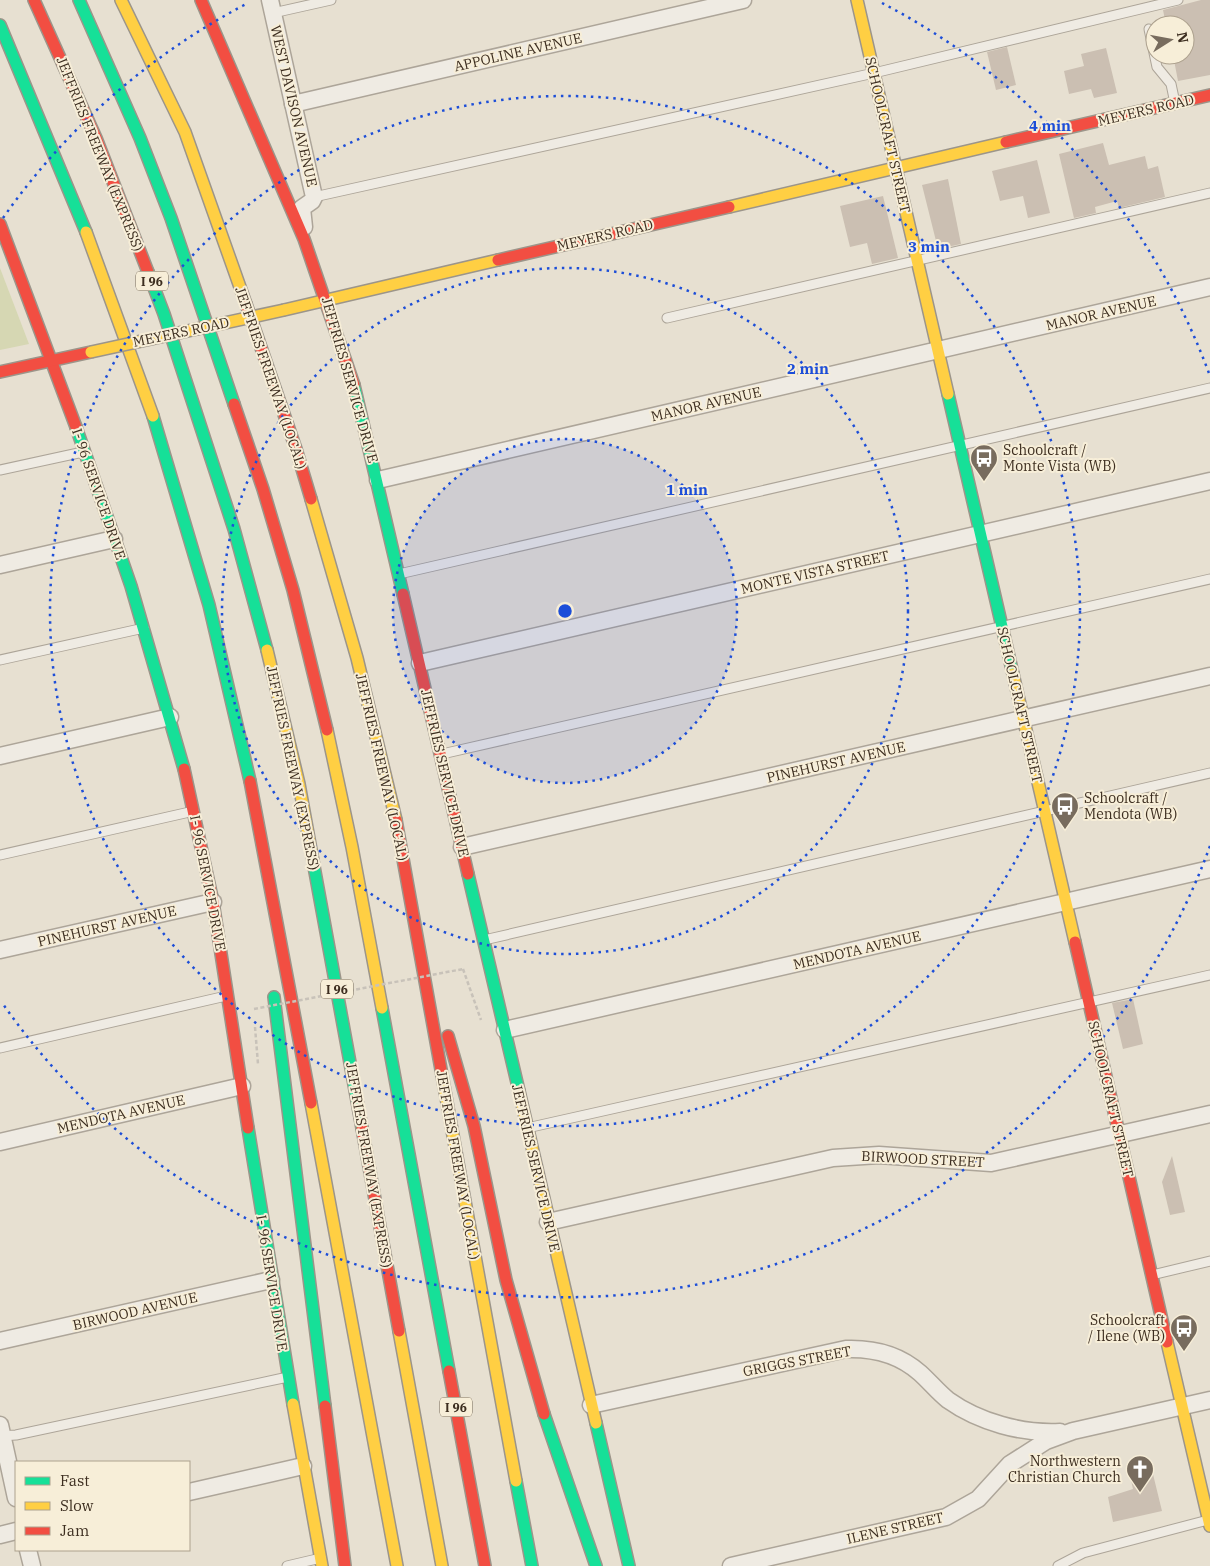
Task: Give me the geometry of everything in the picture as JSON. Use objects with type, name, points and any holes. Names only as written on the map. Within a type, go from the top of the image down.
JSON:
[{"type":"main road","name":"JEFFRIES FREEWAY (EXPRESS)","points":[[34,0],[96,138],[164,314],[229,510],[262,628],[299,784],[442,1566]]},
{"type":"main road","name":"I 96","points":[[79,0],[140,138],[171,218],[255,462],[293,590],[333,754],[352,847],[485,1566]]},
{"type":"main road","name":"JEFFRIES FREEWAY (LOCAL)","points":[[121,0],[185,132],[296,449],[357,658],[394,810],[532,1566]]},
{"type":"main road","name":"JEFFRIES SERVICE DRIVE","points":[[201,0],[305,237],[328,300],[355,387],[629,1566]]},
{"type":"main road","name":"SCHOOLCRAFT STREET","points":[[857,0],[1210,1522]]},
{"type":"main road","points":[[0,25],[42,125],[117,315],[164,453],[210,607],[245,759],[269,881],[397,1566]]},
{"type":"main road","points":[[147,26],[185,132]]},
{"type":"main road","points":[[13,86],[42,125]]},
{"type":"main road","name":"MEYERS ROAD","points":[[0,372],[328,300],[1210,95]]},
{"type":"main road","name":"I- 96 SERVICE DRIVE","points":[[0,224],[13,266],[53,361],[144,628],[170,716],[194,811],[213,902],[270,1280],[322,1562]]},
{"type":"main road","points":[[269,881],[269,949]]},
{"type":"main road","points":[[423,968],[462,1072],[493,1226],[519,1332],[548,1430],[596,1566]]},
{"type":"main road","points":[[273,987],[344,1566]]},
{"type":"street","name":"APPOLINE AVENUE","points":[[293,104],[743,0]]},
{"type":"street","name":"WEST DAVISON AVENUE","points":[[271,7],[314,197],[312,202],[302,208],[305,237]]},
{"type":"street","name":"MANOR AVENUE","points":[[378,480],[1210,287]]},
{"type":"street","name":"MONTE VISTA STREET","points":[[420,663],[1210,480]]},
{"type":"street","points":[[0,565],[114,538]]},
{"type":"street","name":"PINEHURST AVENUE","points":[[462,847],[1210,676]]},
{"type":"street","points":[[0,756],[170,716]]},
{"type":"street","name":"MENDOTA AVENUE","points":[[505,1030],[1210,869]]},
{"type":"street","name":"PINEHURST AVENUE","points":[[0,950],[213,902]]},
{"type":"street","name":"MENDOTA AVENUE","points":[[0,1142],[242,1086]]},
{"type":"street","name":"BIRWOOD STREET","points":[[548,1222],[833,1158],[879,1155],[991,1163],[1210,1114]]},
{"type":"street","name":"BIRWOOD AVENUE","points":[[0,1341],[270,1280]]},
{"type":"street","name":"GRIGGS STREET","points":[[591,1405],[846,1348],[859,1348],[880,1352],[903,1361],[920,1373],[948,1400],[982,1418],[1030,1431],[1073,1431]]},
{"type":"street","name":"ILENE STREET","points":[[731,1566],[946,1517],[978,1499],[1010,1464],[1025,1452],[1046,1440],[1073,1431],[1210,1400]]},
{"type":"street","points":[[1,1432],[15,1494]]},
{"type":"street","points":[[190,1492],[303,1466]]},
{"type":"street","points":[[0,1535],[15,1531]]},
{"type":"street","points":[[28,1551],[32,1566]]},
{"type":"lane","points":[[271,7],[331,0]]},
{"type":"lane","points":[[314,197],[874,73],[1178,0]]},
{"type":"lane","points":[[1157,65],[1170,84],[1175,103]]},
{"type":"lane","points":[[667,318],[1210,194]]},
{"type":"lane","points":[[399,574],[1210,388]]},
{"type":"lane","points":[[0,470],[84,452]]},
{"type":"lane","points":[[441,754],[1002,628],[1210,579]]},
{"type":"lane","points":[[0,660],[144,628]]},
{"type":"lane","points":[[484,940],[1210,773]]},
{"type":"lane","points":[[0,855],[194,811]]},
{"type":"lane","points":[[527,1128],[1210,975]]},
{"type":"lane","points":[[0,1048],[228,996]]},
{"type":"lane","points":[[1152,1275],[1210,1261]]},
{"type":"lane","points":[[1,1432],[16,1435],[288,1377]]},
{"type":"lane","points":[[1058,1566],[1083,1553],[1210,1522]]},
{"type":"lane","points":[[287,1566],[322,1562]]},
{"type":"path","points":[[254,1008],[463,969],[482,1022]]},
{"type":"green space","points":[[0,268],[29,344],[0,350]]},
{"type":"building","points":[[1201,0],[1210,0],[1210,75],[1178,81],[1175,65],[1195,65],[1195,15],[1164,15],[1163,10]]},
{"type":"building","points":[[1007,47],[1016,85],[996,90],[987,52]]},
{"type":"building","points":[[1106,48],[1117,93],[1094,98],[1091,89],[1069,94],[1064,71],[1084,66],[1081,54]]},
{"type":"building","points":[[1103,143],[1109,165],[1145,156],[1148,169],[1158,166],[1165,197],[1119,208],[1117,201],[1095,207],[1096,213],[1074,218],[1059,154]]},
{"type":"building","points":[[1037,160],[1050,213],[1028,218],[1023,196],[1000,201],[992,171]]},
{"type":"building","points":[[948,179],[961,244],[938,249],[922,185]]},
{"type":"building","points":[[883,196],[898,258],[872,264],[867,243],[850,247],[840,206]]},
{"type":"building","points":[[1133,999],[1143,1044],[1123,1049],[1112,1003]]},
{"type":"building","points":[[1172,1156],[1185,1212],[1170,1215],[1162,1182]]},
{"type":"building","name":"Northwestern Christian Church","points":[[1150,1462],[1162,1511],[1113,1522],[1108,1497],[1133,1489],[1128,1467]]},
{"type":"traffic: fast","points":[[79,0],[140,138],[171,218],[234,404]]},
{"type":"traffic: fast","points":[[0,25],[86,232]]},
{"type":"traffic: fast","points":[[148,272],[164,314],[234,529],[267,650]]},
{"type":"traffic: fast","points":[[354,385],[403,594]]},
{"type":"traffic: fast","points":[[948,394],[1013,674]]},
{"type":"traffic: fast","points":[[153,416],[209,605],[250,781]]},
{"type":"traffic: fast","points":[[76,427],[131,586],[184,769]]},
{"type":"traffic: fast","points":[[313,861],[362,1128]]},
{"type":"traffic: fast","points":[[468,874],[519,1091]]},
{"type":"traffic: fast","points":[[274,997],[325,1406]]},
{"type":"traffic: fast","points":[[382,1008],[449,1371]]},
{"type":"traffic: fast","points":[[248,1128],[293,1404]]},
{"type":"traffic: fast","points":[[544,1414],[596,1566]]},
{"type":"traffic: fast","points":[[596,1423],[629,1566]]},
{"type":"traffic: fast","points":[[516,1481],[532,1566]]},
{"type":"traffic: slow","points":[[121,0],[185,132],[246,304]]},
{"type":"traffic: slow","points":[[857,0],[948,394]]},
{"type":"traffic: slow","points":[[729,207],[1006,142]]},
{"type":"traffic: slow","points":[[86,232],[153,416]]},
{"type":"traffic: slow","points":[[284,310],[498,260]]},
{"type":"traffic: slow","points":[[91,352],[284,310]]},
{"type":"traffic: slow","points":[[311,499],[357,658],[396,820]]},
{"type":"traffic: slow","points":[[267,650],[299,784],[313,861]]},
{"type":"traffic: slow","points":[[1013,674],[1075,942]]},
{"type":"traffic: slow","points":[[327,730],[352,847],[382,1008]]},
{"type":"traffic: slow","points":[[442,1075],[516,1481]]},
{"type":"traffic: slow","points":[[519,1091],[596,1423]]},
{"type":"traffic: slow","points":[[311,1103],[397,1566]]},
{"type":"traffic: slow","points":[[399,1331],[442,1566]]},
{"type":"traffic: slow","points":[[1167,1342],[1210,1526]]},
{"type":"traffic: slow","points":[[293,1404],[322,1566]]},
{"type":"traffic: jam","points":[[34,0],[96,138],[148,272]]},
{"type":"traffic: jam","points":[[201,0],[304,239],[354,385]]},
{"type":"traffic: jam","points":[[1006,142],[1210,95]]},
{"type":"traffic: jam","points":[[498,260],[729,207]]},
{"type":"traffic: jam","points":[[0,224],[76,427]]},
{"type":"traffic: jam","points":[[246,304],[296,449],[311,499]]},
{"type":"traffic: jam","points":[[0,372],[91,352]]},
{"type":"traffic: jam","points":[[234,404],[263,489],[293,590],[327,730]]},
{"type":"traffic: jam","points":[[403,594],[468,874]]},
{"type":"traffic: jam","points":[[184,769],[213,902],[248,1128]]},
{"type":"traffic: jam","points":[[250,781],[311,1103]]},
{"type":"traffic: jam","points":[[396,820],[442,1075]]},
{"type":"traffic: jam","points":[[1075,942],[1167,1342]]},
{"type":"traffic: jam","points":[[448,1036],[474,1126],[506,1280],[544,1414]]},
{"type":"traffic: jam","points":[[362,1128],[399,1331]]},
{"type":"traffic: jam","points":[[449,1371],[485,1566]]},
{"type":"traffic: jam","points":[[325,1406],[345,1566]]},
{"type":"place","name":"Schoolcraft / Monte Vista (WB)","points":[[984,482]]},
{"type":"place","name":"Schoolcraft / Mendota (WB)","points":[[1065,830]]},
{"type":"place","name":"Schoolcraft / Ilene (WB)","points":[[1184,1352]]},
{"type":"place","name":"Northwestern Christian Church","points":[[1140,1493]]}]
